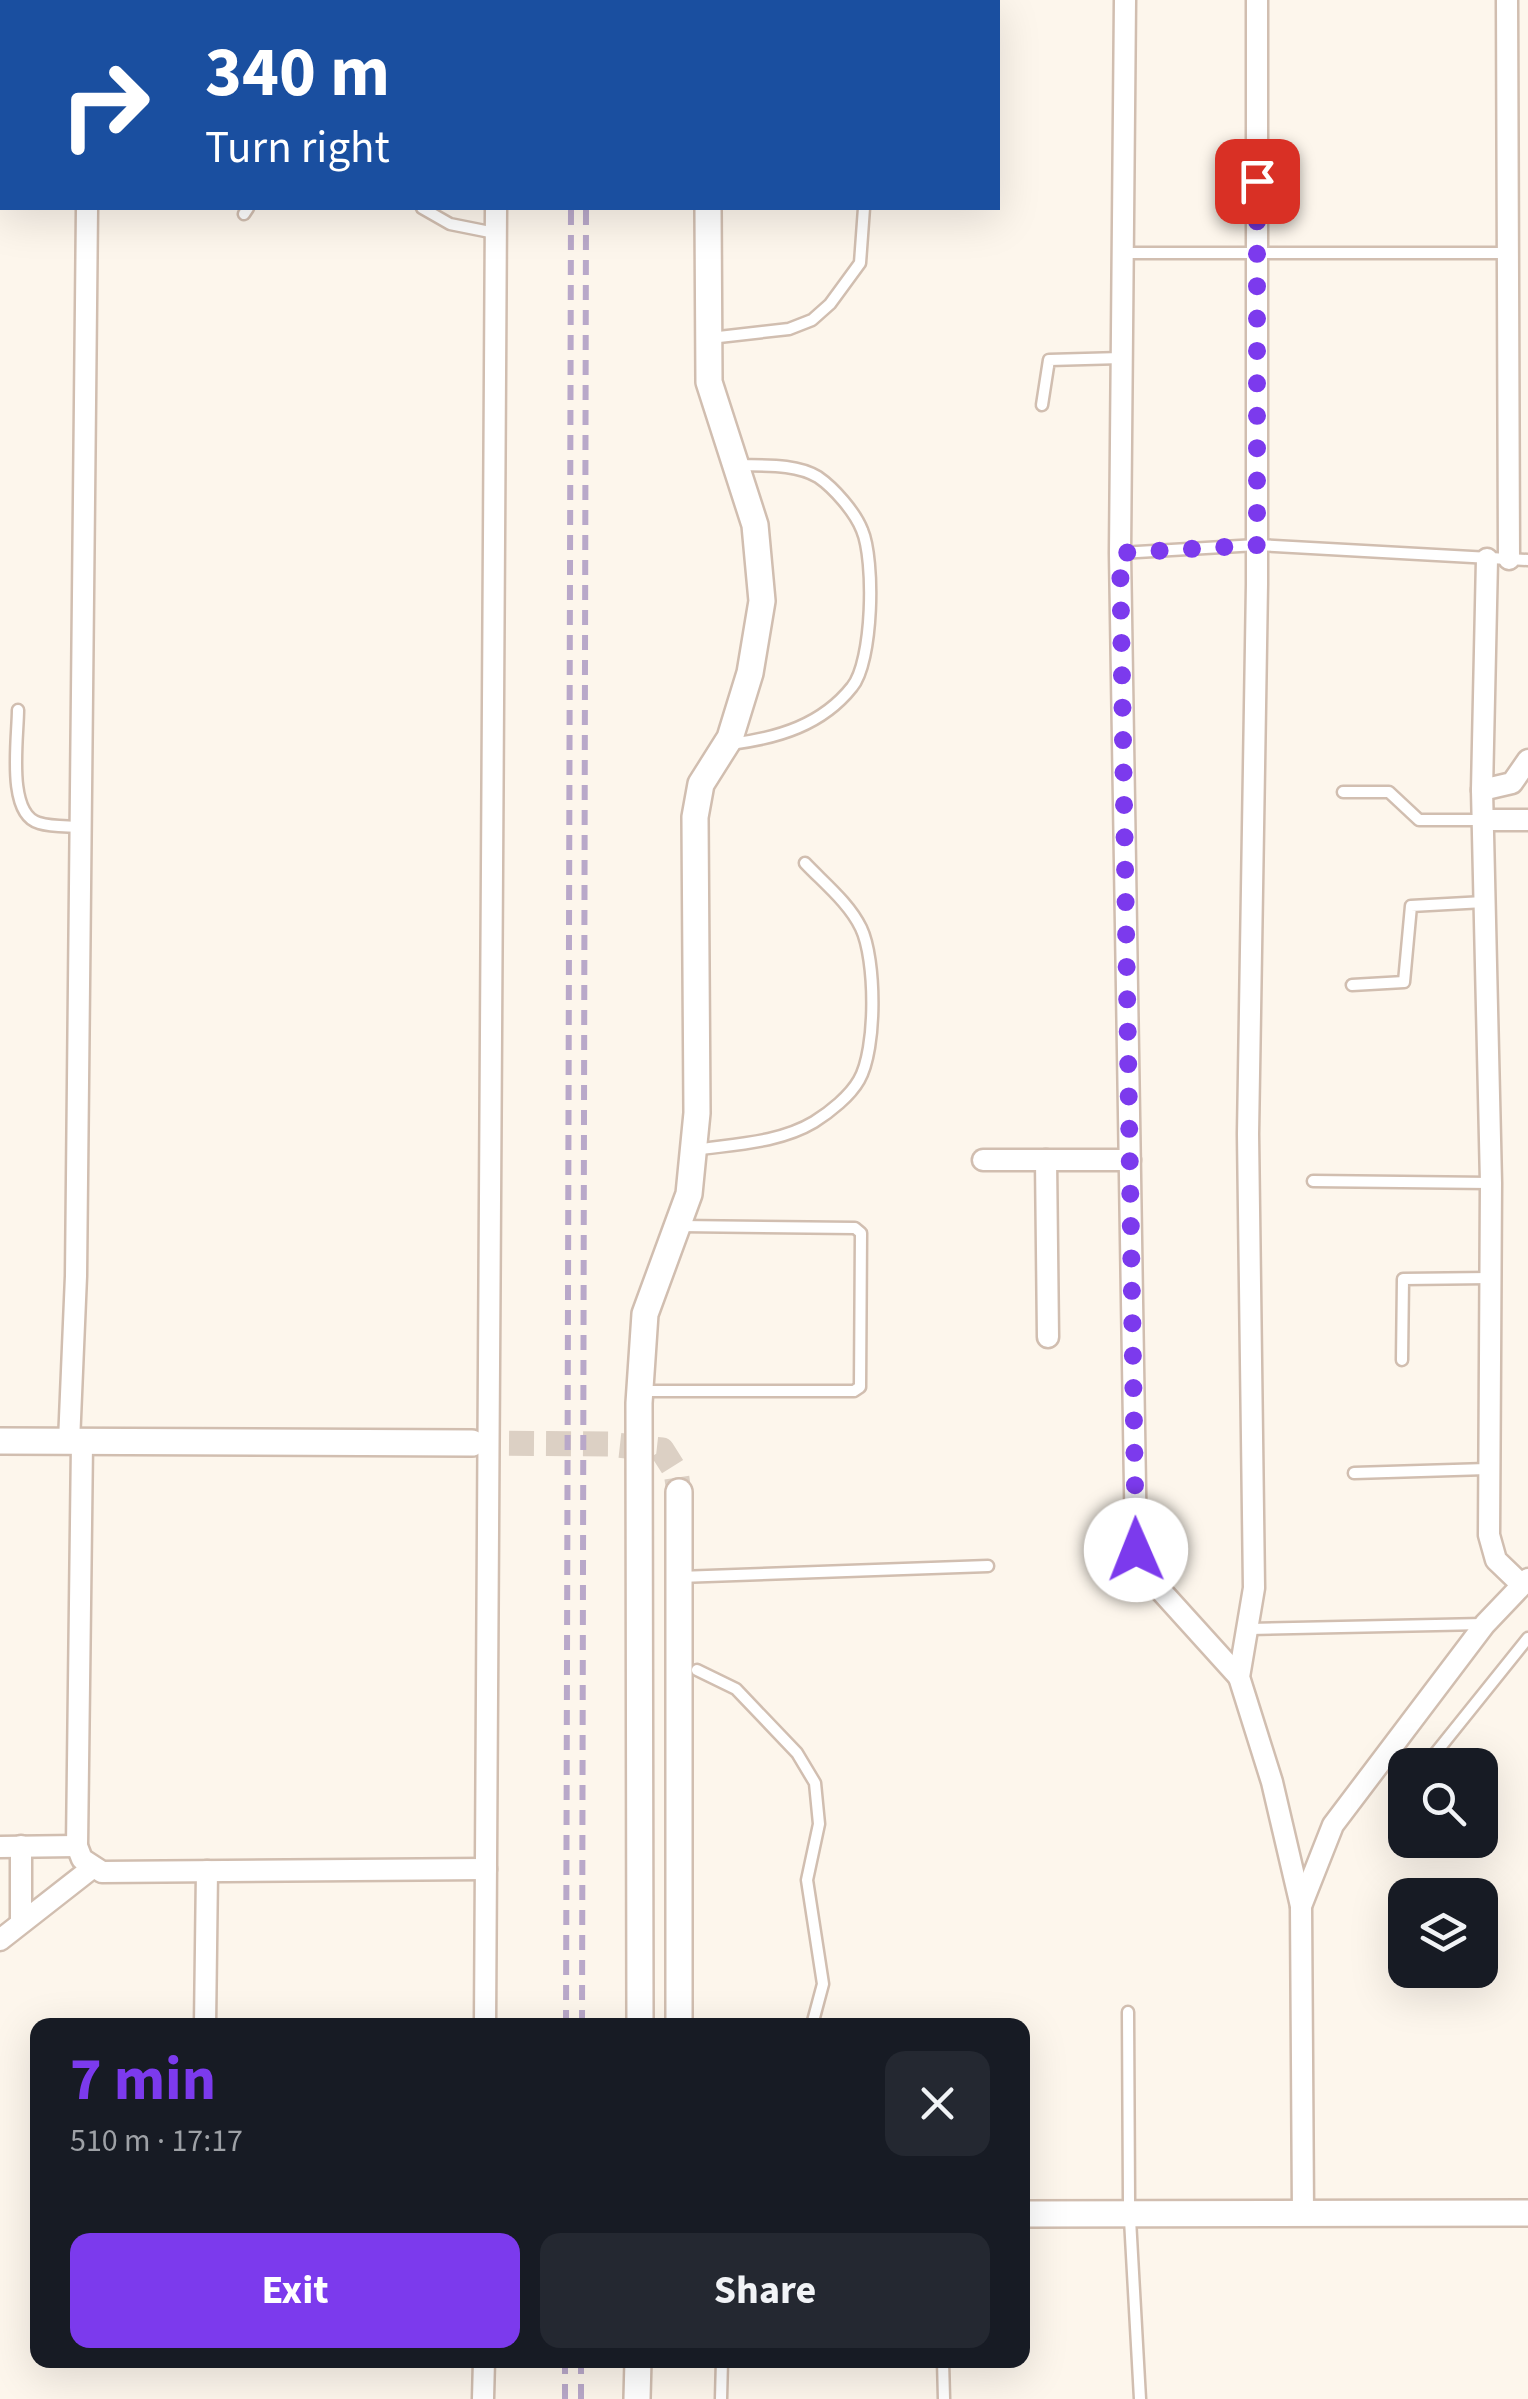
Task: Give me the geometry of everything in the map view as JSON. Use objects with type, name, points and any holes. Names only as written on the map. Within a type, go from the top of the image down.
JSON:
[{"type":"street","points":[[1125,0],[1120,553],[1136,1550],[1144,1572],[1238,1677],[1272,1782],[1302,1906],[1303,2212]]},
{"type":"street","points":[[1238,1677],[1254,1588],[1248,1134],[1257,545],[1257,0]]},
{"type":"street","points":[[1302,1906],[1333,1825],[1485,1624],[1524,1581],[1496,1560],[1487,1469],[1492,1183],[1482,790],[1508,559],[1506,0]]},
{"type":"street","points":[[87,210],[76,1276],[77,1846],[82,1860],[102,1872],[486,1869]]},
{"type":"street","points":[[485,2018],[496,210]]},
{"type":"street","points":[[640,2018],[640,1391],[645,1314],[689,1194],[698,1113],[695,817],[701,784],[726,744],[750,673],[762,600],[755,525],[709,382],[708,210]]},
{"type":"street","points":[[1482,790],[1512,783],[1528,760]]},
{"type":"street","points":[[1485,820],[1528,820]]},
{"type":"street","points":[[983,1160],[1130,1160]]},
{"type":"street","points":[[1046,1160],[1048,1337]]},
{"type":"street","points":[[0,1441],[472,1443]]},
{"type":"street","points":[[679,2018],[680,1492]]},
{"type":"street","points":[[21,1922],[10,1846],[77,1846]]},
{"type":"street","points":[[0,1940],[92,1868]]},
{"type":"street","points":[[204,2018],[208,1871]]},
{"type":"street","points":[[1030,2214],[1528,2213]]},
{"type":"street","points":[[484,2368],[484,2399]]},
{"type":"street","points":[[638,2368],[638,2399]]},
{"type":"lane","points":[[426,210],[450,224],[495,233]]},
{"type":"lane","points":[[708,338],[789,329],[812,320],[860,264],[864,210]]},
{"type":"lane","points":[[1121,252],[1507,253]]},
{"type":"lane","points":[[1042,405],[1049,360],[1121,358]]},
{"type":"lane","points":[[726,744],[782,734],[806,725],[834,708],[856,683],[865,659],[870,564],[862,528],[819,478],[780,467],[734,465]]},
{"type":"lane","points":[[1120,553],[1257,545],[1508,559]]},
{"type":"lane","points":[[18,710],[17,792],[22,807],[38,823],[80,827]]},
{"type":"lane","points":[[1343,792],[1388,792],[1415,817],[1428,822],[1485,820]]},
{"type":"lane","points":[[693,1150],[778,1138],[812,1124],[858,1082],[867,1060],[870,952],[860,926],[805,863]]},
{"type":"lane","points":[[1352,985],[1404,982],[1411,906],[1484,902]]},
{"type":"lane","points":[[1313,1181],[1492,1183]]},
{"type":"lane","points":[[640,1391],[854,1391],[860,1387],[861,1233],[855,1228],[677,1226]]},
{"type":"lane","points":[[1402,1360],[1404,1279],[1490,1278]]},
{"type":"lane","points":[[1354,1474],[1487,1469]]},
{"type":"lane","points":[[680,1577],[988,1566]]},
{"type":"lane","points":[[1249,1629],[1485,1624]]},
{"type":"lane","points":[[1440,1748],[1528,1638]]},
{"type":"lane","points":[[697,1670],[736,1689],[797,1753],[815,1783],[819,1824],[807,1880],[823,1984],[814,2018]]},
{"type":"lane","points":[[1384,1755],[1388,1758]]},
{"type":"lane","points":[[1128,2012],[1129,2214],[1140,2399]]},
{"type":"lane","points":[[720,2399],[722,2368]]},
{"type":"lane","points":[[943,2368],[944,2399]]},
{"type":"tunnel","points":[[472,1443],[608,1444],[662,1450],[676,1472],[679,1492]]},
{"type":"railway","points":[[566,2018],[571,210]]},
{"type":"railway","points":[[582,2018],[586,210]]},
{"type":"railway","points":[[565,2368],[565,2399]]},
{"type":"railway","points":[[581,2368],[581,2399]]},
{"type":"route","points":[[1136,1550],[1120,553],[1257,545],[1257,181]]}]
